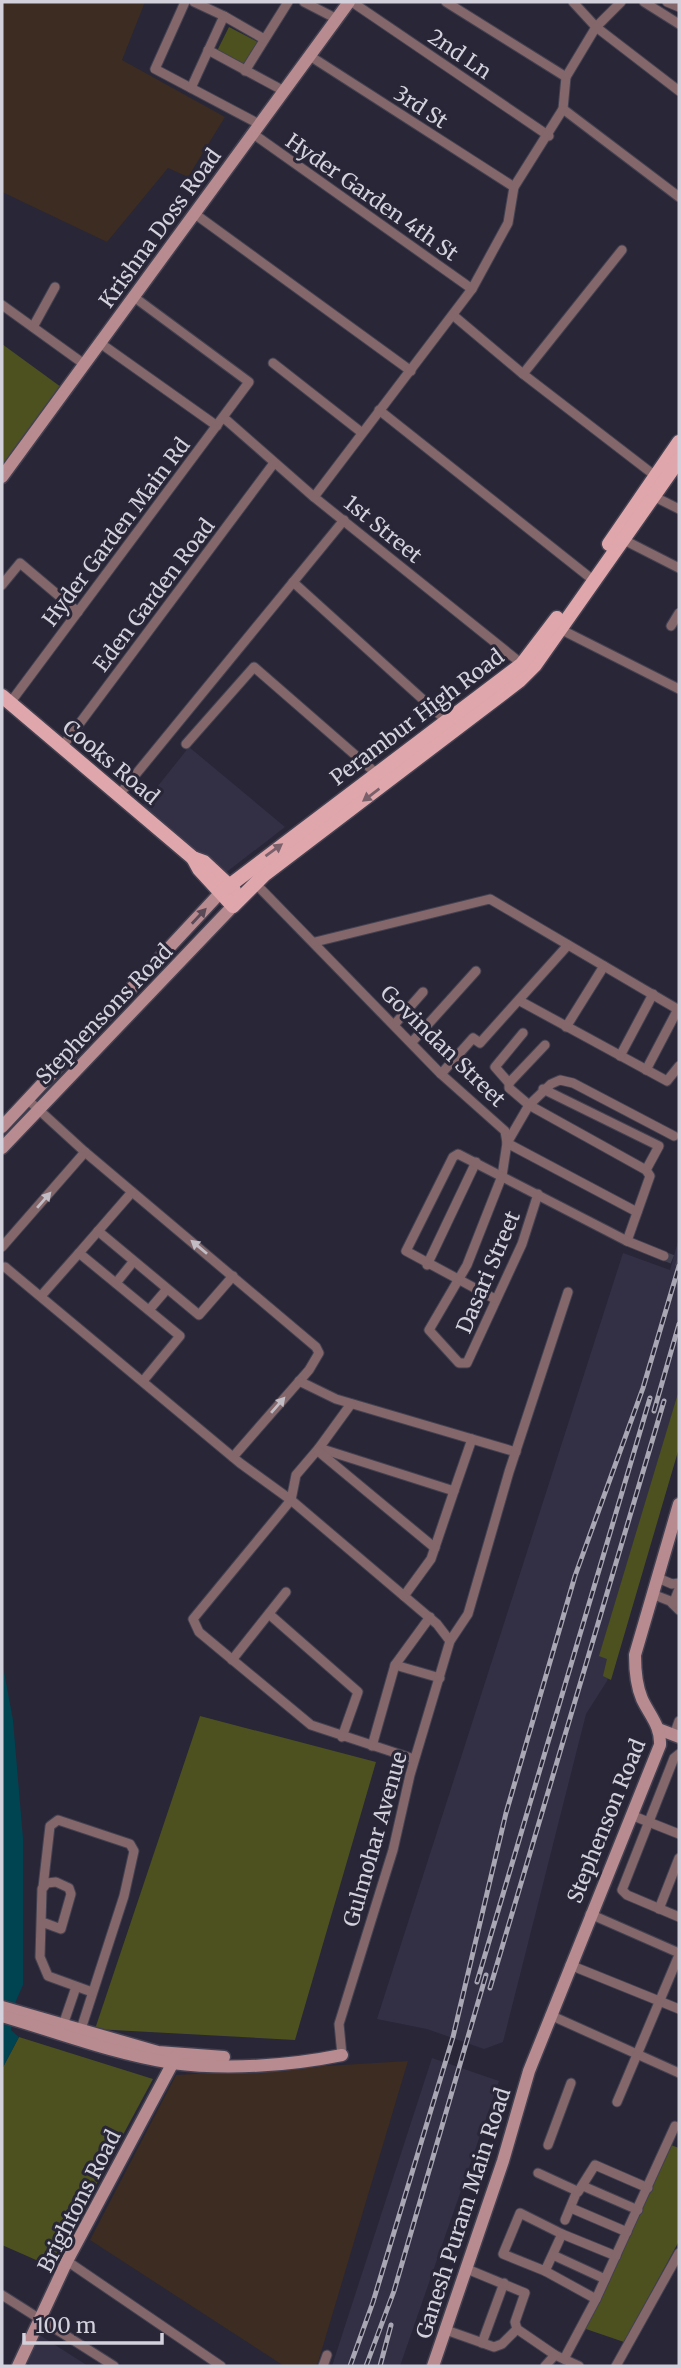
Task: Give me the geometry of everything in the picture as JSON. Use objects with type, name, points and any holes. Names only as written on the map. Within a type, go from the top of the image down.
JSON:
[{"type":"main road","name":"Krishna Doss Road","points":[[2,477],[351,2]]},
{"type":"main road","name":"Perambur High Road","points":[[452,726],[522,664],[556,627],[655,497],[660,479],[679,442]]},
{"type":"main road","name":"Perambur High Road","points":[[225,889],[251,878],[452,726],[519,681],[535,665],[588,576],[660,479],[679,460]]},
{"type":"main road","name":"Cooks Road","points":[[6,700],[193,858],[204,862],[237,902]]},
{"type":"main road","name":"Perambur High Road","points":[[237,902],[251,878],[377,774],[394,770]]},
{"type":"main road","name":"Stephensons Road","points":[[2,1127],[225,889]]},
{"type":"main road","name":"Stephensons Road","points":[[2,1148],[237,902]]},
{"type":"main road","name":"Stephenson Road","points":[[529,2071],[660,1745],[661,1730],[641,1696],[635,1675],[635,1655],[663,1580],[679,1504]]},
{"type":"main road","points":[[661,1730],[677,1736]]},
{"type":"main road","points":[[2,2007],[25,2018],[174,2059],[281,2056],[340,2051]]},
{"type":"main road","points":[[2,2016],[81,2029],[174,2059]]},
{"type":"main road","name":"Brightons Road","points":[[18,2366],[67,2261],[174,2059]]},
{"type":"main road","name":"Ganesh Puram Main Road","points":[[433,2366],[503,2161],[529,2071]]},
{"type":"street","name":"Hyder Garden 4th St","points":[[185,2],[155,69],[256,128],[472,289]]},
{"type":"street","points":[[194,2],[264,39]]},
{"type":"street","points":[[245,71],[288,2]]},
{"type":"street","points":[[304,2],[321,6],[337,19]]},
{"type":"street","name":"2nd Ln","points":[[351,2],[549,136]]},
{"type":"street","points":[[446,2],[566,77]]},
{"type":"street","points":[[573,2],[596,27],[679,91]]},
{"type":"street","points":[[314,497],[472,289],[508,223],[514,187],[549,136],[563,109],[566,77],[596,27],[621,2]]},
{"type":"street","points":[[644,2],[679,24]]},
{"type":"street","points":[[667,2],[679,8]]},
{"type":"street","points":[[191,88],[224,16]]},
{"type":"street","points":[[208,50],[284,91]]},
{"type":"street","name":"3rd St","points":[[310,56],[514,187]]},
{"type":"street","points":[[563,109],[679,197]]},
{"type":"street","points":[[195,214],[411,371]]},
{"type":"street","points":[[523,374],[622,250]]},
{"type":"street","points":[[33,327],[55,287]]},
{"type":"street","name":"Hyder Garden Main Rd","points":[[6,700],[78,612],[249,382],[134,297]]},
{"type":"street","points":[[2,305],[85,364]]},
{"type":"street","points":[[454,316],[523,374],[660,479]]},
{"type":"street","points":[[100,343],[217,426]]},
{"type":"street","points":[[274,363],[361,432]]},
{"type":"street","points":[[379,411],[588,576]]},
{"type":"street","name":"1st Street","points":[[224,418],[314,497],[522,664]]},
{"type":"street","name":"Eden Garden Road","points":[[62,747],[274,463]]},
{"type":"street","points":[[655,497],[679,509]]},
{"type":"street","points":[[118,796],[344,520]]},
{"type":"street","points":[[624,540],[679,568]]},
{"type":"street","points":[[2,584],[20,563],[78,612]]},
{"type":"street","points":[[293,582],[452,726]]},
{"type":"street","points":[[671,626],[679,613]]},
{"type":"street","points":[[556,627],[679,689]]},
{"type":"street","points":[[186,744],[254,667],[377,774]]},
{"type":"street","name":"Govindan Street","points":[[251,878],[441,1074],[505,1130],[508,1143],[637,1212]]},
{"type":"street","points":[[315,942],[490,899],[679,1009],[646,1070]]},
{"type":"street","points":[[441,1074],[473,1038],[480,1043],[568,945]]},
{"type":"street","points":[[566,1027],[604,967]]},
{"type":"street","points":[[412,1042],[476,971]]},
{"type":"street","points":[[394,1025],[423,992]]},
{"type":"street","points":[[620,1056],[653,994]]},
{"type":"street","points":[[520,1001],[667,1081],[679,1066]]},
{"type":"street","points":[[523,1033],[495,1068],[509,1083],[509,1088],[529,1105],[646,1170]]},
{"type":"street","points":[[509,1083],[545,1045]]},
{"type":"street","points":[[460,1282],[502,1176],[508,1143],[529,1105],[543,1089],[560,1080],[573,1083],[674,1136]]},
{"type":"street","points":[[543,1089],[659,1146],[646,1170],[649,1183],[627,1241]]},
{"type":"street","points":[[27,1100],[85,1153],[316,1347],[317,1358],[233,1457]]},
{"type":"street","points":[[85,1153],[2,1248],[6,1257],[3,1268],[41,1296],[233,1457],[290,1500],[404,1595],[444,1630],[450,1641]]},
{"type":"street","points":[[495,1299],[406,1251],[453,1157],[461,1154],[627,1241],[664,1256]]},
{"type":"street","points":[[428,1265],[476,1162]]},
{"type":"street","points":[[41,1296],[132,1192]]},
{"type":"street","name":"Dasari Street","points":[[460,1282],[429,1329],[458,1363],[467,1363],[522,1244],[538,1194]]},
{"type":"street","points":[[98,1231],[199,1315],[233,1276]]},
{"type":"street","points":[[79,1253],[180,1336],[143,1381]]},
{"type":"street","points":[[116,1283],[133,1262]]},
{"type":"street","points":[[149,1310],[167,1289]]},
{"type":"street","name":"Gulmohar Avenue","points":[[340,2051],[341,2017],[393,1850],[414,1759],[450,1641],[468,1614],[516,1452],[568,1292]]},
{"type":"street","points":[[299,1381],[351,1404],[516,1452]]},
{"type":"street","points":[[351,1404],[296,1475],[290,1500],[193,1619],[199,1632],[302,1720],[342,1737],[414,1759]]},
{"type":"street","points":[[404,1595],[431,1559],[472,1439]]},
{"type":"street","points":[[318,1449],[454,1491]]},
{"type":"street","points":[[318,1449],[435,1548]]},
{"type":"street","points":[[663,1580],[679,1583]]},
{"type":"street","points":[[657,1596],[676,1607],[679,1589]]},
{"type":"street","points":[[232,1660],[286,1592]]},
{"type":"street","points":[[269,1614],[358,1692],[342,1737]]},
{"type":"street","points":[[372,1746],[395,1665],[430,1617]]},
{"type":"street","points":[[395,1665],[440,1678]]},
{"type":"street","points":[[677,1736],[679,1721]]},
{"type":"street","points":[[679,1754],[674,1758],[622,1890],[679,1917]]},
{"type":"street","points":[[631,1815],[679,1833]]},
{"type":"street","points":[[81,2029],[124,1896],[134,1851],[130,1844],[58,1821],[50,1826],[43,1887],[40,1957],[43,1971],[48,1976],[92,1992]]},
{"type":"street","points":[[659,1909],[678,1865]]},
{"type":"street","points":[[42,1922],[61,1929],[71,1894],[69,1888],[56,1882],[43,1887]]},
{"type":"street","points":[[590,1914],[679,1954],[617,2102]]},
{"type":"street","points":[[570,1965],[679,2009]]},
{"type":"street","points":[[64,2025],[76,1987]]},
{"type":"street","points":[[550,2015],[679,2073]]},
{"type":"street","points":[[548,2145],[571,2084]]},
{"type":"street","points":[[545,2366],[559,2357],[596,2299],[675,2126]]},
{"type":"street","points":[[565,2220],[580,2189],[597,2165],[648,2188]]},
{"type":"street","points":[[538,2173],[638,2210]]},
{"type":"street","points":[[571,2208],[627,2232]]},
{"type":"street","points":[[596,2299],[545,2271],[503,2254],[520,2213],[616,2256]]},
{"type":"street","points":[[545,2271],[562,2234]]},
{"type":"street","points":[[616,2366],[679,2253]]},
{"type":"street","points":[[553,2255],[605,2279]]},
{"type":"street","points":[[67,2261],[215,2365]]},
{"type":"street","points":[[467,2269],[525,2293],[515,2322],[516,2329],[559,2357],[579,2366]]},
{"type":"street","points":[[482,2343],[504,2283]]},
{"type":"street","points":[[2,2297],[42,2318],[114,2366]]},
{"type":"street","points":[[446,2330],[499,2346],[516,2329]]},
{"type":"street","points":[[323,2366],[327,2355]]},
{"type":"shaded area","points":[[2,2],[145,2],[122,60],[225,117],[188,177],[168,168],[107,242],[2,192]]},
{"type":"shaded area","points":[[189,747],[285,827],[224,874],[142,806]]},
{"type":"shaded area","points":[[679,1238],[679,1445],[607,1681],[586,1714],[503,2042],[484,2049],[427,2029],[377,2019],[623,1253],[670,1270]]},
{"type":"shaded area","points":[[432,2058],[499,2081],[400,2366],[332,2366]]},
{"type":"shaded area","points":[[408,2061],[317,2366],[284,2366],[90,2240],[176,2075]]},
{"type":"shaded area","points":[[38,2334],[88,2366],[32,2366],[26,2362]]},
{"type":"green space","points":[[229,27],[258,42],[246,66],[217,51]]},
{"type":"green space","points":[[2,344],[61,387],[2,467]]},
{"type":"green space","points":[[679,1390],[679,1448],[611,1680],[603,1676],[607,1659],[599,1656]]},
{"type":"green space","points":[[200,1716],[376,1762],[295,2040],[95,2029]]},
{"type":"green space","points":[[19,2037],[153,2079],[52,2267],[2,2245],[2,2069]]},
{"type":"green space","points":[[671,2145],[679,2148],[679,2241],[624,2342],[583,2328]]},
{"type":"water","points":[[2,1661],[13,1720],[23,1838],[23,1985],[16,2001],[11,2030],[19,2037],[2,2069]]},
{"type":"tunnel","points":[[664,1256],[679,1262]]},
{"type":"railway","points":[[350,2366],[373,2302],[453,2037],[506,1813],[575,1576],[643,1388],[679,1266]]},
{"type":"railway","points":[[654,1411],[679,1324]]},
{"type":"railway","points":[[477,1982],[650,1398]]},
{"type":"railway","points":[[490,1988],[664,1401]]},
{"type":"railway","points":[[366,2366],[394,2291],[486,1975]]},
{"type":"railway","points":[[380,2366],[391,2325]]}]
